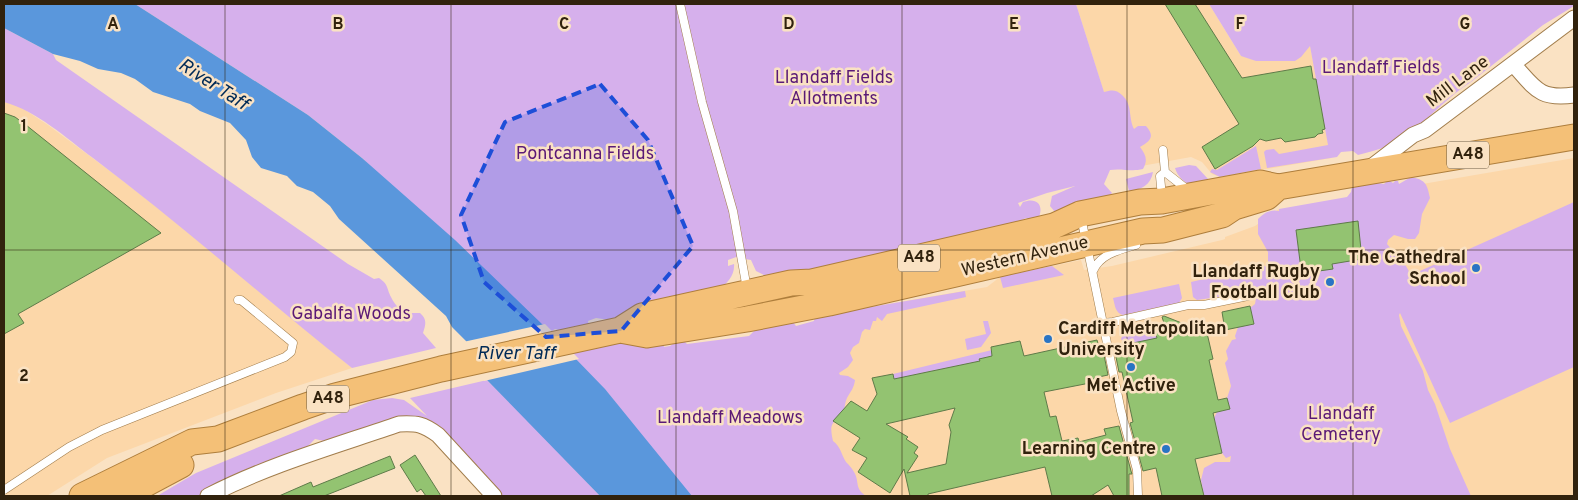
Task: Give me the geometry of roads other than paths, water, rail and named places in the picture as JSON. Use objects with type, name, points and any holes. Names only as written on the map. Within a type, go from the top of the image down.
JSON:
[{"type":"highway","name":"Western Avenue","points":[[1158,224],[1198,194],[1260,183],[1278,187],[1574,137]]},
{"type":"highway","name":"Western Avenue","points":[[620,330],[647,335],[748,319],[829,303],[1143,230],[1158,224],[1222,215],[1230,206],[1266,197],[1278,187]]},
{"type":"highway","name":"Western Avenue","points":[[82,496],[192,442],[218,439],[335,396],[441,369],[620,330],[642,316],[791,283],[812,282],[1054,226],[1080,214],[1140,202],[1158,224]]},
{"type":"highway","name":"Western Avenue","points":[[123,496],[197,456],[218,439]]},
{"type":"street","name":"Mill Lane","points":[[1362,173],[1413,135],[1425,130],[1574,18]]},
{"type":"street","points":[[1513,64],[1539,92],[1555,96],[1574,95]]},
{"type":"street","points":[[208,496],[239,481],[280,465],[399,424],[415,424],[427,427],[438,435],[494,496]]},
{"type":"lane","points":[[680,4],[704,110],[733,211],[748,293]]},
{"type":"lane","points":[[1163,150],[1166,172],[1184,188],[1198,194]]},
{"type":"lane","points":[[1093,271],[1098,262],[1108,254],[1158,224],[1160,176],[1166,172]]},
{"type":"lane","points":[[1080,214],[1119,403],[1137,470],[1138,496]]},
{"type":"lane","points":[[1104,323],[1188,305],[1204,305],[1248,296]]},
{"type":"lane","points":[[4,490],[69,447],[102,430],[291,352],[293,343],[241,300],[238,300]]},
{"type":"water","name":"River Taff","points":[[4,4],[135,4],[308,115],[362,158],[455,240],[542,324],[605,389],[692,496],[600,496],[487,380],[466,341],[452,327],[446,316],[339,219],[330,206],[313,192],[297,186],[287,176],[261,168],[252,157],[246,140],[230,123],[200,111],[190,104],[153,92],[135,79],[121,73],[98,69],[80,61],[53,54],[4,28]]},
{"type":"place","name":"The Cathedral School","points":[[1476,268]]},
{"type":"place","name":"Llandaff Rugby Football Club","points":[[1330,282]]},
{"type":"place","name":"Cardiff Metropolitan University","points":[[1048,339]]},
{"type":"place","name":"Met Active","points":[[1131,367]]},
{"type":"place","name":"Learning Centre","points":[[1166,449]]},
{"type":"park label","name":"Llandaff Fields","points":[[1381,68]]},
{"type":"park label","name":"Llandaff Fields Allotments","points":[[834,88]]},
{"type":"park label","name":"Pontcanna Fields","points":[[585,154]]},
{"type":"park label","name":"Gabalfa Woods","points":[[351,314]]},
{"type":"park label","name":"Llandaff Meadows","points":[[730,418]]},
{"type":"park label","name":"Llandaff Cemetery","points":[[1341,424]]}]
